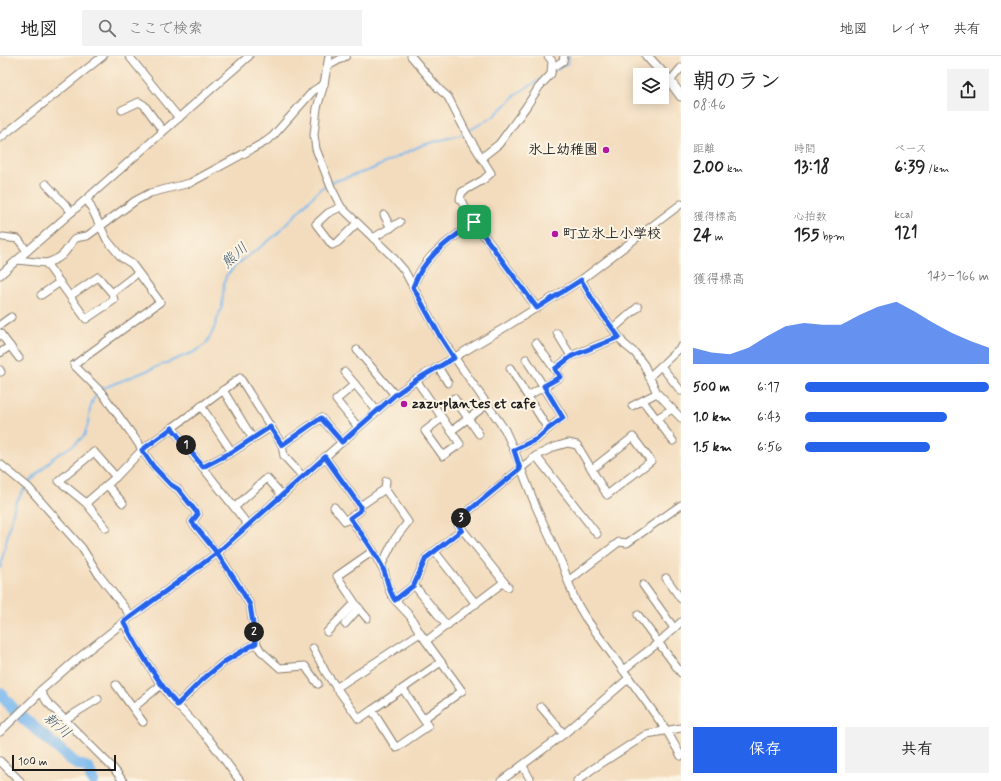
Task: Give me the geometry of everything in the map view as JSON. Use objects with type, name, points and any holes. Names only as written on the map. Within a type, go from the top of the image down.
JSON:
[{"type":"main road","points":[[647,56],[670,81],[681,96]]},
{"type":"street","points":[[0,138],[103,56]]},
{"type":"street","points":[[129,56],[179,118]]},
{"type":"street","points":[[1,273],[249,56]]},
{"type":"street","points":[[330,56],[317,108],[314,135],[316,149],[341,207],[404,270],[441,338],[505,430],[575,600],[585,617],[667,731],[681,756]]},
{"type":"street","points":[[328,66],[346,56]]},
{"type":"street","points":[[411,56],[439,89],[448,97],[466,132],[491,173],[483,180],[462,192],[460,199],[474,222],[537,308]]},
{"type":"street","points":[[548,56],[552,61],[551,71]]},
{"type":"street","points":[[481,158],[499,144],[551,71],[564,61],[564,56]]},
{"type":"street","points":[[670,81],[681,68]]},
{"type":"street","points":[[17,260],[46,263],[57,259],[65,252],[71,242],[78,237],[87,236],[135,201],[150,193],[190,183],[265,142],[273,136],[313,91],[324,84]]},
{"type":"street","points":[[122,110],[139,102],[144,105],[163,131]]},
{"type":"street","points":[[46,184],[72,212]]},
{"type":"street","points":[[87,199],[107,240],[121,257],[132,264],[160,302],[74,365],[100,391],[134,437],[153,466],[170,484],[178,489],[198,514],[192,522],[217,553],[250,605],[256,643],[261,651],[280,668],[306,666],[318,684]]},
{"type":"street","points":[[0,732],[38,694],[77,659],[131,616],[217,553],[395,395],[416,380],[581,280],[681,204]]},
{"type":"street","points":[[341,207],[328,213],[316,224],[332,245],[338,242],[357,223]]},
{"type":"street","points":[[384,215],[391,228]]},
{"type":"street","points":[[373,238],[400,222]]},
{"type":"street","points":[[413,287],[423,265],[431,256],[474,222]]},
{"type":"street","points":[[3,237],[18,239],[27,251]]},
{"type":"street","points":[[46,263],[60,282],[70,296],[86,318],[114,300],[112,293],[98,277],[70,296]]},
{"type":"street","points":[[112,293],[134,276]]},
{"type":"street","points":[[581,280],[597,307],[614,328],[624,344],[639,359],[657,393],[681,418]]},
{"type":"street","points":[[41,294],[60,282]]},
{"type":"street","points":[[614,328],[638,307]]},
{"type":"street","points":[[0,325],[11,317]]},
{"type":"street","points":[[0,333],[19,358]]},
{"type":"street","points":[[557,333],[572,356]]},
{"type":"street","points":[[555,369],[572,356],[619,337]]},
{"type":"street","points":[[528,396],[560,377],[536,343]]},
{"type":"street","points":[[0,353],[10,346]]},
{"type":"street","points":[[649,377],[681,347]]},
{"type":"street","points":[[357,350],[395,395]]},
{"type":"street","points":[[514,450],[537,439],[563,418],[526,359]]},
{"type":"street","points":[[661,366],[681,391]]},
{"type":"street","points":[[438,367],[448,383]]},
{"type":"street","points":[[510,368],[548,429]]},
{"type":"street","points":[[345,372],[377,411]]},
{"type":"street","points":[[86,503],[116,477],[142,450],[240,378],[282,445],[284,456],[303,477]]},
{"type":"street","points":[[416,380],[460,444],[442,456],[425,431],[442,418]]},
{"type":"street","points":[[355,384],[336,400],[358,428]]},
{"type":"street","points":[[223,390],[253,439]]},
{"type":"street","points":[[632,406],[657,393]]},
{"type":"street","points":[[454,398],[479,434]]},
{"type":"street","points":[[643,401],[673,441]]},
{"type":"street","points":[[451,431],[488,404]]},
{"type":"street","points":[[201,406],[232,452]]},
{"type":"street","points":[[656,419],[672,409]]},
{"type":"street","points":[[282,445],[321,418],[342,442]]},
{"type":"street","points":[[203,467],[232,452],[270,427]]},
{"type":"street","points":[[172,428],[248,525]]},
{"type":"street","points":[[426,641],[506,584],[462,530],[458,524],[461,517],[536,456],[554,447],[568,443],[577,445],[607,496],[651,460],[633,437],[592,470]]},
{"type":"street","points":[[106,528],[86,503],[59,481],[94,452],[116,477]]},
{"type":"street","points":[[536,456],[597,534]]},
{"type":"street","points":[[325,457],[360,506],[360,511],[345,521],[334,507]]},
{"type":"street","points":[[0,464],[27,486],[82,548],[99,575],[131,616]]},
{"type":"street","points":[[235,507],[267,478],[282,496]]},
{"type":"street","points":[[381,566],[394,540],[408,522],[385,489],[386,481]]},
{"type":"street","points":[[107,485],[123,504]]},
{"type":"street","points":[[360,506],[385,489]]},
{"type":"street","points":[[568,581],[614,545],[620,542],[627,543],[681,505]]},
{"type":"street","points":[[350,518],[373,551],[384,571],[390,592],[395,600],[410,616],[440,662],[462,691],[423,719]]},
{"type":"street","points":[[395,600],[414,585],[426,558],[462,530]]},
{"type":"street","points":[[367,618],[337,576],[373,551]]},
{"type":"street","points":[[435,552],[476,604]]},
{"type":"street","points":[[666,578],[681,599]]},
{"type":"street","points":[[414,585],[447,626]]},
{"type":"street","points":[[623,670],[679,625],[643,585]]},
{"type":"street","points":[[345,624],[357,606]]},
{"type":"street","points":[[327,632],[357,606]]},
{"type":"street","points":[[638,615],[681,673]]},
{"type":"street","points":[[124,622],[130,635],[161,685],[177,705],[209,739],[240,781]]},
{"type":"street","points":[[336,688],[420,633]]},
{"type":"street","points":[[177,705],[202,680],[224,662],[256,643]]},
{"type":"street","points":[[313,648],[326,673],[359,719],[440,662]]},
{"type":"street","points":[[501,781],[564,734],[629,678]]},
{"type":"street","points":[[116,685],[143,722]]},
{"type":"street","points":[[133,708],[161,685]]},
{"type":"street","points":[[372,710],[396,748],[428,726],[403,688]]},
{"type":"street","points":[[38,694],[114,768],[124,781]]},
{"type":"street","points":[[64,720],[98,699]]},
{"type":"street","points":[[541,707],[564,734]]},
{"type":"street","points":[[577,781],[591,770],[647,734],[681,728]]},
{"type":"street","points":[[0,761],[20,781]]},
{"type":"street","points":[[523,766],[531,781]]},
{"type":"waterway","name":"熊川","points":[[552,72],[568,63],[569,56]]},
{"type":"waterway","name":"熊川","points":[[468,131],[493,117],[518,93],[544,77]]},
{"type":"waterway","name":"熊川","points":[[332,182],[370,170],[422,145],[464,134]]},
{"type":"waterway","name":"熊川","points":[[101,389],[194,352],[206,344],[213,331],[222,306],[226,276],[234,267],[276,235],[320,189],[328,184]]},
{"type":"waterway","name":"熊川","points":[[28,484],[54,457],[75,444],[84,436],[88,424],[90,409],[98,392]]},
{"type":"waterway","name":"熊川","points":[[0,568],[15,504],[25,488]]},
{"type":"waterway","name":"新川","points":[[0,693],[14,710],[75,763],[88,768],[93,781]]},
{"type":"place","name":"氷上幼稚園","points":[[606,150]]},
{"type":"place","name":"町立氷上小学校","points":[[555,234]]},
{"type":"place","name":"zazu•plantes et cafe","points":[[404,404]]},
{"type":"route","points":[[474,222],[431,256],[423,265],[413,287],[441,338],[454,358],[416,380],[395,395],[342,442],[321,418],[282,445],[270,427],[232,452],[203,467],[172,428],[142,450],[153,466],[170,484],[178,489],[198,514],[192,522],[217,553],[124,622],[130,635],[161,685],[177,705],[202,680],[224,662],[256,643],[250,605],[217,553],[325,457],[360,506],[360,511],[350,518],[373,551],[384,571],[390,592],[395,600],[414,585],[426,558],[462,530],[458,524],[461,517],[520,469],[514,450],[537,439],[563,418],[544,386],[560,377],[555,369],[572,356],[619,337],[614,328],[597,307],[581,280],[537,308],[474,222]]}]
